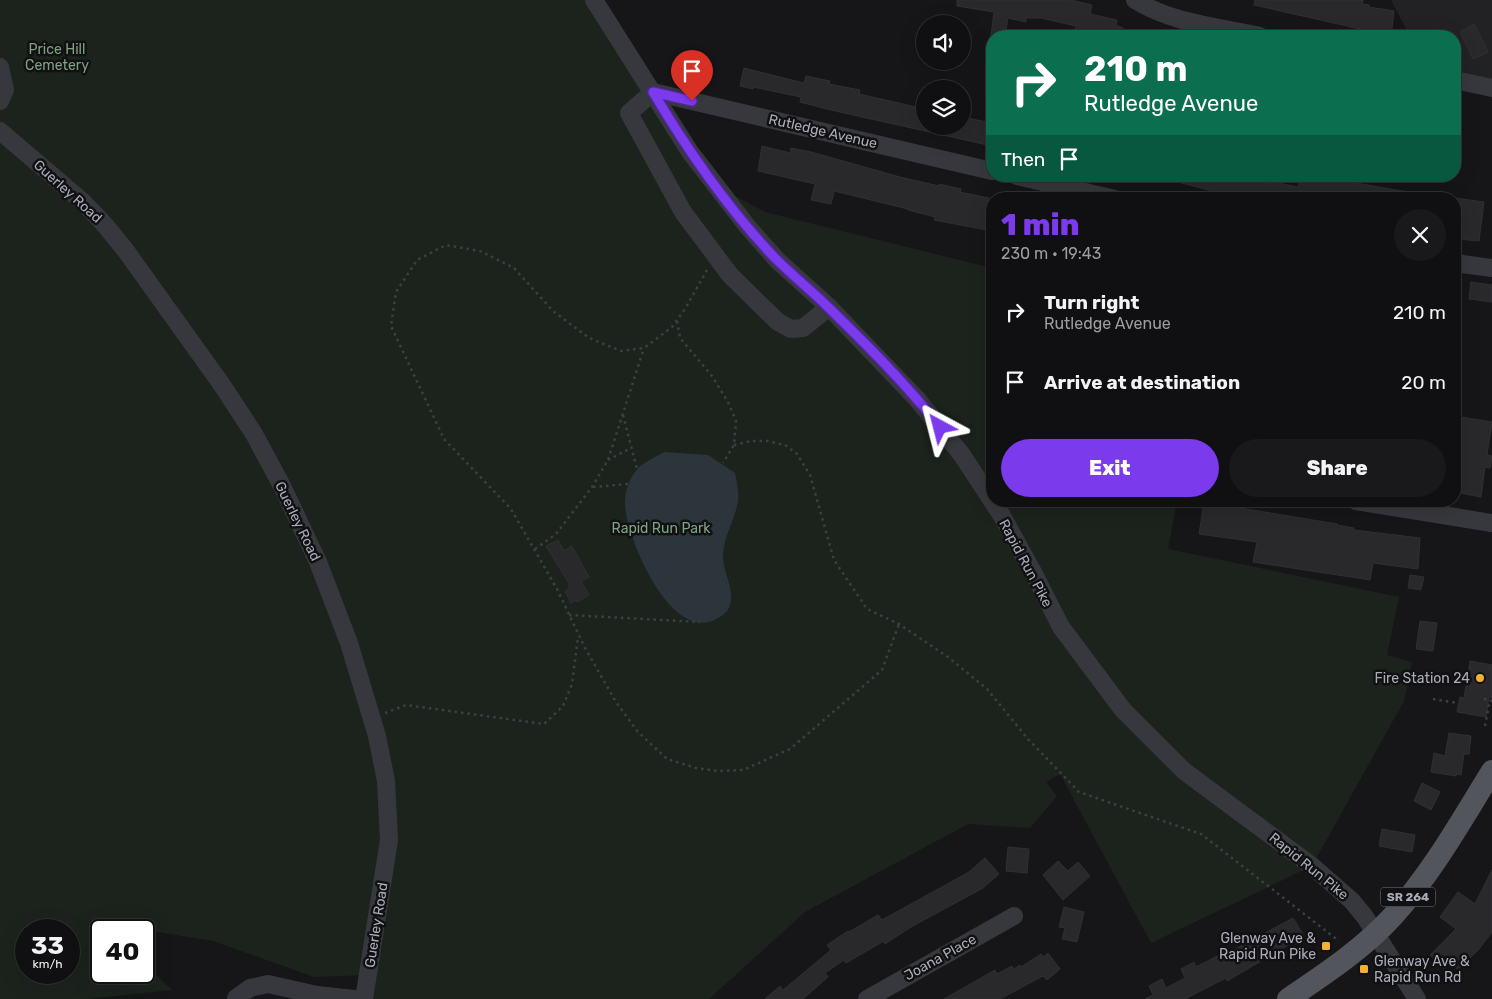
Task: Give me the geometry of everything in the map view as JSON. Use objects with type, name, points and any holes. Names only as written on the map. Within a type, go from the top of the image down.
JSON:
[{"type":"main road","name":"SR 264","points":[[1288,999],[1337,966],[1398,910],[1431,868],[1492,771]]},
{"type":"street","name":"Rapid Run Pike","points":[[594,0],[690,152],[747,226],[777,260],[829,308],[917,399],[962,455],[986,493]]},
{"type":"street","points":[[1135,0],[1149,9],[1172,17],[1232,30]]},
{"type":"street","points":[[0,67],[5,90],[0,101]]},
{"type":"street","points":[[1461,81],[1492,88]]},
{"type":"street","name":"Rutledge Avenue","points":[[653,92],[986,170]]},
{"type":"street","points":[[653,92],[629,113],[684,212],[730,275],[778,322],[791,329],[803,328],[829,308]]},
{"type":"street","name":"Guerley Road","points":[[0,131],[82,201],[105,225],[222,385],[254,434],[282,486],[318,562],[349,643],[372,718],[386,781],[389,831],[385,874],[364,999]]},
{"type":"street","points":[[1043,182],[1085,192]]},
{"type":"street","points":[[1461,264],[1492,268]]},
{"type":"street","name":"Rapid Run Pike","points":[[995,507],[1061,627],[1123,710],[1184,771],[1335,885],[1365,917],[1417,999]]},
{"type":"street","points":[[1393,507],[1492,523]]},
{"type":"street","name":"Joana Place","points":[[874,997],[1014,916]]},
{"type":"street","points":[[236,998],[250,988],[268,984],[317,996],[354,999]]},
{"type":"path","points":[[644,348],[621,351],[589,338],[553,310],[514,268],[480,251],[446,245],[417,260],[396,292],[391,326],[444,439],[511,509],[535,549],[578,634],[616,702],[638,732],[667,759],[696,768],[718,772],[743,770],[790,749],[882,670],[899,624]]},
{"type":"path","points":[[535,549],[556,534],[592,487],[608,460],[644,348],[677,320],[716,256]]},
{"type":"path","points":[[677,320],[680,338],[712,376],[728,402],[736,421],[734,445],[723,463]]},
{"type":"path","points":[[623,415],[636,469]]},
{"type":"path","points":[[734,445],[752,441],[767,441],[785,445],[797,454],[810,475],[834,560],[867,609],[899,624],[948,657],[987,689],[1028,739],[1079,792],[1201,834],[1340,942]]},
{"type":"path","points":[[608,460],[630,449]]},
{"type":"path","points":[[592,487],[628,484]]},
{"type":"path","points":[[569,615],[700,622]]},
{"type":"path","points":[[372,718],[406,705],[544,724],[563,706],[572,684],[578,634]]},
{"type":"path","points":[[1433,699],[1458,703]]},
{"type":"path","points":[[1484,699],[1491,700],[1485,726]]},
{"type":"shaded area","points":[[1391,0],[1492,0],[1492,88],[1461,81],[1461,30],[1407,30]]},
{"type":"shaded area","points":[[664,452],[708,455],[735,473],[738,502],[723,550],[725,569],[731,593],[730,605],[727,611],[720,617],[701,623],[684,617],[668,603],[654,584],[642,562],[627,519],[625,499],[631,478],[641,465]]},
{"type":"green space","name":"Rapid Run Park","points":[[0,0],[594,0],[713,184],[765,212],[986,267],[986,507],[1176,507],[1168,549],[1399,597],[1387,655],[1412,662],[1404,701],[1312,866],[1151,943],[1060,774],[1046,782],[1057,796],[1030,828],[968,824],[805,912],[709,999],[364,999],[368,975],[314,977],[213,941],[155,932],[155,919],[90,919],[90,984],[155,984],[155,974],[172,990],[86,999],[0,999]]},
{"type":"building","points":[[957,0],[1071,0],[1092,5],[1090,14],[1117,20],[1116,25],[1123,28],[1122,30],[1075,30],[1076,26],[1041,18],[1026,18],[1026,22],[1008,18],[1006,30],[992,30],[994,12],[957,6]]},
{"type":"building","points":[[1255,0],[1363,0],[1362,4],[1369,5],[1369,7],[1394,11],[1392,30],[1364,30],[1254,5]]},
{"type":"building","points":[[1474,24],[1488,52],[1473,59],[1461,31]]},
{"type":"building","points":[[744,68],[804,83],[806,76],[830,81],[829,84],[860,90],[859,94],[916,107],[916,129],[800,102],[801,97],[753,87],[753,89],[740,86]]},
{"type":"building","points":[[971,119],[986,122],[986,145],[943,135],[971,135]]},
{"type":"building","points":[[762,146],[790,153],[791,148],[900,177],[961,189],[960,192],[986,197],[986,230],[934,220],[935,217],[908,209],[834,191],[831,204],[811,200],[815,184],[758,171]]},
{"type":"building","points":[[1178,182],[1259,182],[1267,184],[1268,182],[1273,182],[1298,187],[1299,182],[1350,182],[1408,192],[1217,192]]},
{"type":"building","points":[[1461,199],[1484,202],[1479,241],[1461,239]]},
{"type":"building","points":[[1471,282],[1492,285],[1492,302],[1469,299]]},
{"type":"building","points":[[1461,417],[1492,422],[1487,455],[1492,456],[1492,458],[1490,468],[1485,467],[1481,497],[1461,493]]},
{"type":"building","points":[[1203,507],[1234,507],[1337,524],[1354,528],[1354,530],[1420,538],[1418,569],[1373,563],[1370,580],[1253,562],[1257,542],[1199,534]]},
{"type":"building","points":[[558,540],[564,551],[572,546],[589,577],[581,581],[589,595],[577,602],[576,600],[571,603],[565,591],[570,589],[568,586],[570,585],[546,546]]},
{"type":"building","points":[[1410,575],[1424,577],[1421,590],[1408,588]]},
{"type":"building","points":[[1420,621],[1437,623],[1433,651],[1416,649]]},
{"type":"building","name":"Fire Station 24","points":[[1470,661],[1492,665],[1492,698],[1489,697],[1486,717],[1457,712],[1460,697],[1464,698]]},
{"type":"building","points":[[1449,733],[1471,736],[1469,754],[1464,754],[1461,775],[1431,772],[1434,753],[1445,756]]},
{"type":"building","points":[[1422,783],[1440,792],[1431,810],[1414,801]]},
{"type":"building","points":[[1382,829],[1415,835],[1412,852],[1379,846]]},
{"type":"building","points":[[1008,847],[1029,849],[1027,873],[1006,871]]},
{"type":"building","points":[[985,858],[999,874],[983,888],[911,927],[885,944],[884,941],[846,963],[844,960],[825,973],[828,977],[803,999],[765,999],[780,986],[783,990],[831,950],[827,945],[848,931],[878,915],[882,920],[969,872]]},
{"type":"building","points":[[1058,861],[1068,871],[1078,862],[1090,876],[1063,900],[1043,875]]},
{"type":"building","points":[[1492,870],[1492,932],[1479,949],[1458,970],[1451,962],[1444,969],[1430,955],[1456,929],[1440,917],[1458,892],[1475,904]]},
{"type":"building","points":[[1064,907],[1084,912],[1077,942],[1062,939],[1065,928],[1059,927]]},
{"type":"building","points":[[1293,918],[1304,936],[1227,981],[1226,978],[1185,999],[1145,999],[1153,995],[1149,986],[1162,979],[1166,988],[1185,978],[1181,969],[1194,962],[1196,967],[1229,950],[1230,952]]},
{"type":"building","points":[[1048,953],[1060,969],[1047,980],[1043,976],[1000,999],[944,999],[995,970],[997,974],[1012,966],[1014,969],[1020,965],[1021,967],[1041,954],[1044,957]]},
{"type":"place","name":"Fire Station 24","points":[[1480,678]]},
{"type":"place","name":"Glenway Ave & Rapid Run Pike","points":[[1326,946]]},
{"type":"place","name":"Glenway Ave & Rapid Run Rd","points":[[1364,969]]},
{"type":"route","points":[[692,101],[653,92],[690,152],[747,226],[777,260],[829,308],[917,399],[940,427]]},
{"type":"park label","name":"Price Hill Cemetery","points":[[57,58]]}]
